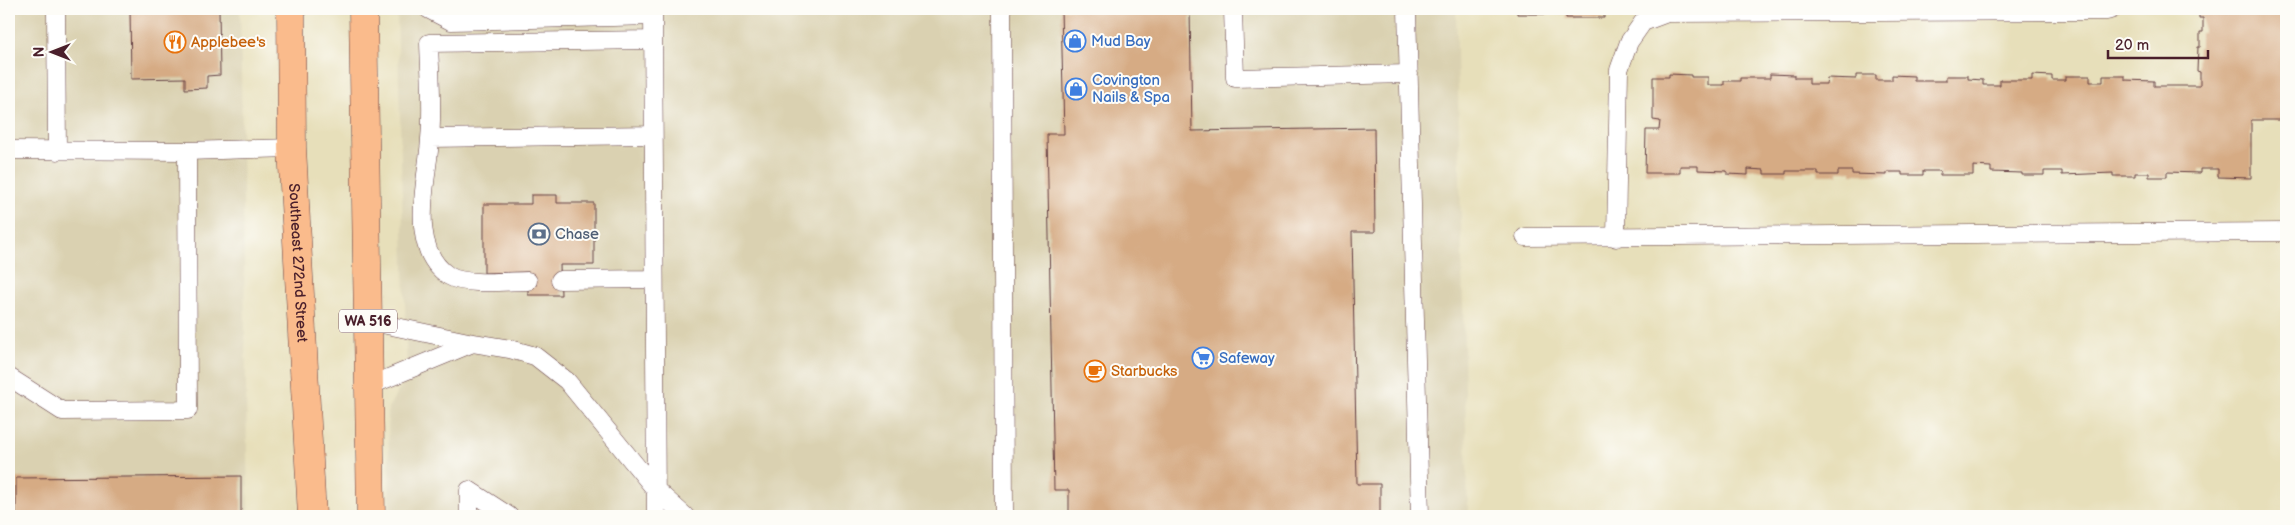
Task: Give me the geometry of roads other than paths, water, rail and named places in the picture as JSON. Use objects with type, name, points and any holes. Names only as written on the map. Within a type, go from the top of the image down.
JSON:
[{"type":"main road","name":"Southeast 272nd Street","points":[[291,9],[292,148],[312,516]]},
{"type":"main road","name":"WA 516","points":[[363,9],[371,516]]},
{"type":"lane","points":[[56,9],[57,151]]},
{"type":"lane","points":[[428,9],[450,21],[653,12],[656,516]]},
{"type":"lane","points":[[1002,9],[1004,516]]},
{"type":"lane","points":[[1233,9],[1235,78],[1408,74]]},
{"type":"lane","points":[[1407,9],[1420,516]]},
{"type":"lane","points":[[1616,238],[1619,70],[1629,42],[1643,22],[1667,13],[1856,10],[2106,11],[2113,9]]},
{"type":"lane","points":[[528,281],[462,281],[450,276],[438,267],[431,257],[426,244],[423,222],[423,198],[431,138],[430,43],[653,40]]},
{"type":"lane","points":[[431,138],[653,135]]},
{"type":"lane","points":[[9,150],[187,151],[292,148]]},
{"type":"lane","points":[[9,377],[62,411],[188,410],[187,151]]},
{"type":"lane","points":[[1525,237],[1616,238],[2286,232]]},
{"type":"lane","points":[[560,280],[654,279]]},
{"type":"lane","points":[[368,321],[510,349],[535,356],[567,381],[655,489],[684,516]]},
{"type":"lane","points":[[369,386],[473,343]]},
{"type":"lane","points":[[470,516],[470,490],[509,516]]},
{"type":"place","name":"Mud Bay","points":[[1075,41]]},
{"type":"place","name":"Applebee's","points":[[175,42]]},
{"type":"place","name":"Covington Nails & Spa","points":[[1076,89]]},
{"type":"place","name":"Chase","points":[[539,234]]},
{"type":"place","name":"Safeway","points":[[1203,358]]},
{"type":"place","name":"Starbucks","points":[[1095,371]]}]
